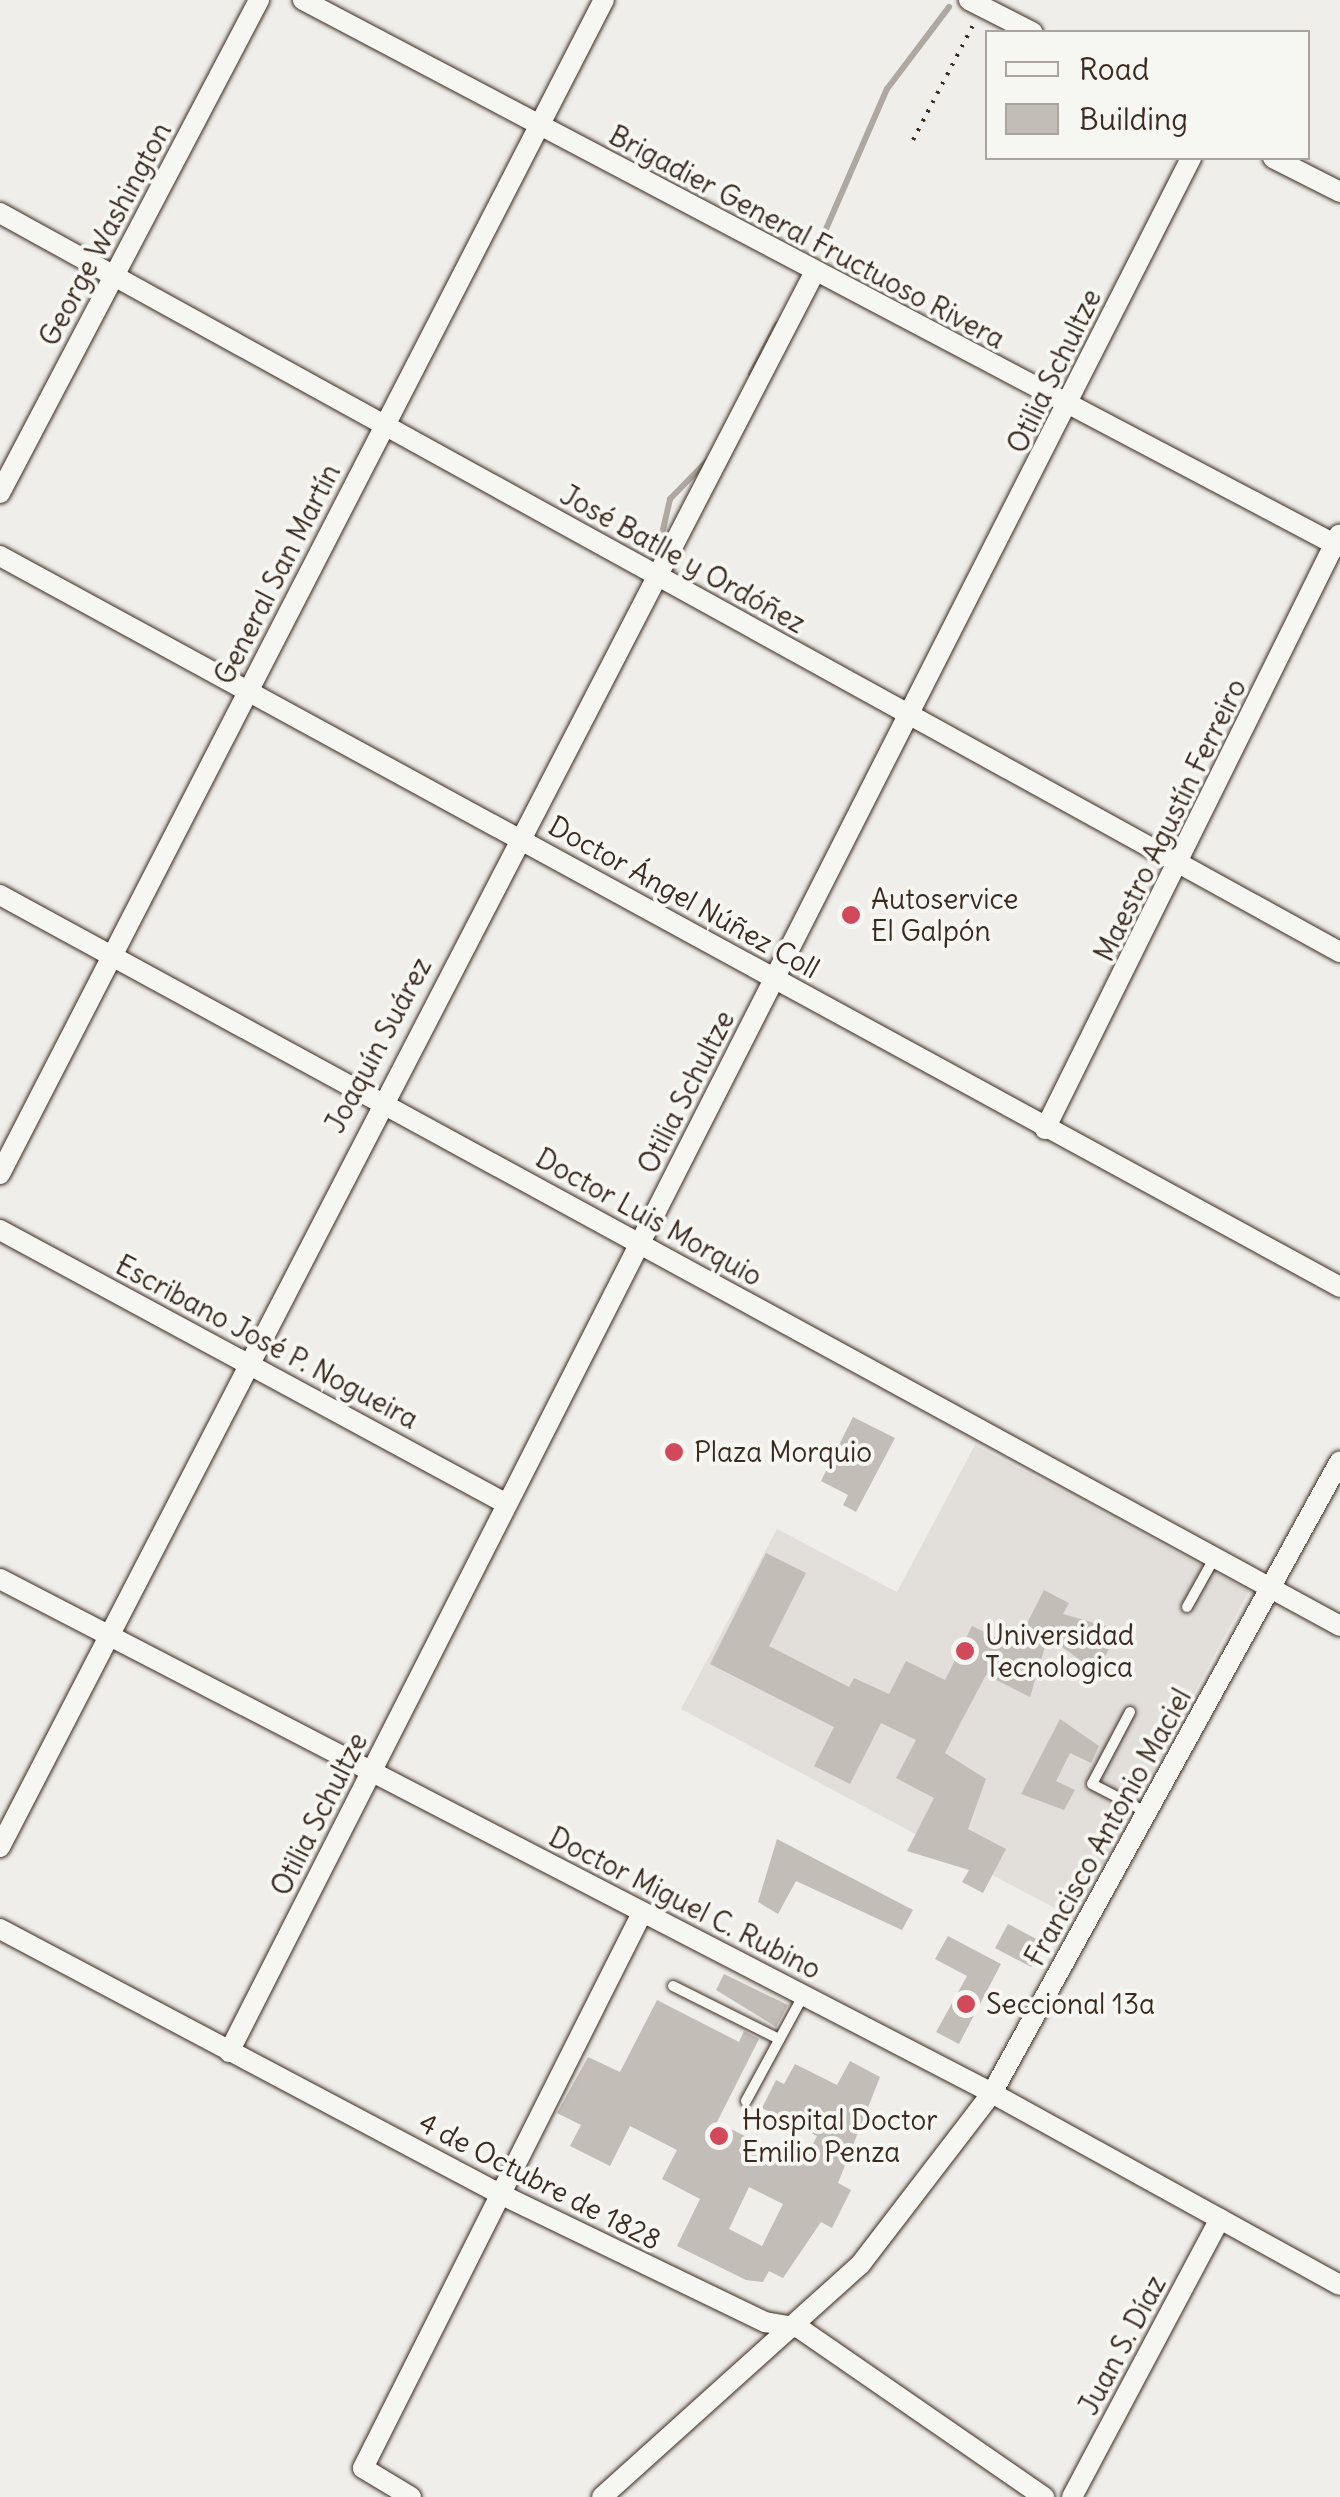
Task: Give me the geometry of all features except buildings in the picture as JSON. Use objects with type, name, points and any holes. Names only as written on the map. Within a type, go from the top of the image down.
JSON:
[{"type":"street","name":"George Washington","points":[[0,493],[259,0]]},
{"type":"street","name":"Brigadier General Fructuoso Rivera","points":[[304,0],[1067,407],[1338,541]]},
{"type":"street","name":"General San Martín","points":[[0,1174],[604,0]]},
{"type":"street","points":[[976,3],[1028,30]]},
{"type":"street","name":"Otilia Schultze","points":[[229,2052],[639,1244],[912,717],[1191,160]]},
{"type":"street","points":[[1277,160],[1340,192]]},
{"type":"street","name":"José Batlle y Ordóñez","points":[[0,213],[1340,952]]},
{"type":"street","name":"Joaquín Suárez","points":[[0,1847],[110,1636],[244,1360],[814,273]]},
{"type":"street","name":"Maestro Agustín Ferreiro","points":[[1046,1129],[1338,541]]},
{"type":"street","name":"Doctor Ángel Núñez Coll","points":[[0,556],[1340,1287]]},
{"type":"street","name":"Doctor Luis Morquio","points":[[0,895],[639,1244],[1275,1583],[1340,1626]]},
{"type":"street","name":"Escribano José P. Nogueira","points":[[0,1230],[507,1504]]},
{"type":"street","name":"Francisco Antonio Maciel","points":[[602,2497],[799,2328],[860,2265],[992,2093],[1340,1462]]},
{"type":"street","name":"Doctor Miguel C. Rubino","points":[[0,1579],[992,2093],[1340,2284]]},
{"type":"street","points":[[411,2497],[363,2468],[498,2193],[642,1914]]},
{"type":"street","name":"4 de Octubre de 1828","points":[[0,1929],[498,2193],[765,2322],[799,2328],[1044,2497]]},
{"type":"street","name":"Juan S. Díaz","points":[[1072,2497],[1220,2219]]},
{"type":"lane","points":[[1186,1607],[1218,1552]]},
{"type":"lane","points":[[1130,1712],[1092,1784],[1146,1812]]},
{"type":"lane","points":[[673,1986],[778,2039]]},
{"type":"lane","points":[[746,2101],[804,1995]]},
{"type":"path","points":[[913,140],[976,3]]},
{"type":"shaded area","name":"Universidad Tecnologica","points":[[975,1445],[1249,1591],[1073,1918],[681,1709],[777,1529],[897,1592]]},
{"type":"waterway","points":[[826,229],[887,89],[949,7]]},
{"type":"waterway","points":[[751,374],[777,324]]},
{"type":"waterway","points":[[662,534],[670,499],[707,461]]},
{"type":"place","name":"Autoservice El Galpón","points":[[851,915]]},
{"type":"place","name":"Plaza Morquio","points":[[674,1452]]},
{"type":"place","name":"Universidad Tecnologica","points":[[965,1651]]},
{"type":"place","name":"Seccional 13a","points":[[966,2004]]},
{"type":"place","name":"Hospital Doctor Emilio Penza","points":[[719,2136]]}]
